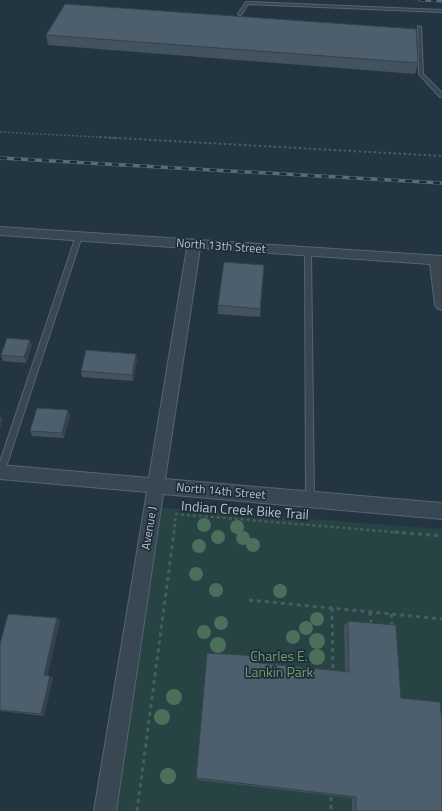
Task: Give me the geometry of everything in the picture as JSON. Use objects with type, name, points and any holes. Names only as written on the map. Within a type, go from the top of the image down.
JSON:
[{"type":"street","name":"North 13th Street","points":[[0,231],[439,260]]},
{"type":"street","name":"Avenue J","points":[[106,811],[194,244]]},
{"type":"street","points":[[439,260],[442,305]]},
{"type":"street","name":"North 14th Street","points":[[0,472],[442,511]]},
{"type":"lane","points":[[240,14],[247,3],[442,11]]},
{"type":"lane","points":[[419,27],[421,74],[442,96]]},
{"type":"lane","points":[[0,472],[80,236]]},
{"type":"lane","points":[[308,252],[310,499]]},
{"type":"path","points":[[0,132],[442,156]]},
{"type":"path","name":"Indian Creek Bike Trail","points":[[137,811],[176,514],[442,536]]},
{"type":"path","points":[[249,600],[442,618]]},
{"type":"path","points":[[332,608],[333,675]]},
{"type":"path","points":[[370,612],[371,628]]},
{"type":"path","points":[[392,614],[393,632]]},
{"type":"path","points":[[331,797],[332,811]]},
{"type":"green space","name":"Charles E. Lankin Park","points":[[153,507],[442,529],[442,811],[106,811]]},
{"type":"building","points":[[65,4],[416,29],[418,63],[46,35]]},
{"type":"building","points":[[224,262],[264,265],[260,309],[218,305]]},
{"type":"building","points":[[7,338],[30,340],[24,357],[1,355]]},
{"type":"building","points":[[86,350],[136,354],[132,375],[81,371]]},
{"type":"building","points":[[37,408],[68,410],[62,433],[30,431]]},
{"type":"building","points":[[8,614],[57,618],[44,675],[50,676],[41,714],[0,710],[0,644]]},
{"type":"building","points":[[348,621],[396,625],[401,698],[440,702],[442,722],[442,811],[356,811],[356,797],[196,778],[207,653],[259,656],[259,663],[349,672]]},
{"type":"railway","points":[[420,0],[442,1]]},
{"type":"railway","points":[[0,158],[442,183]]}]
